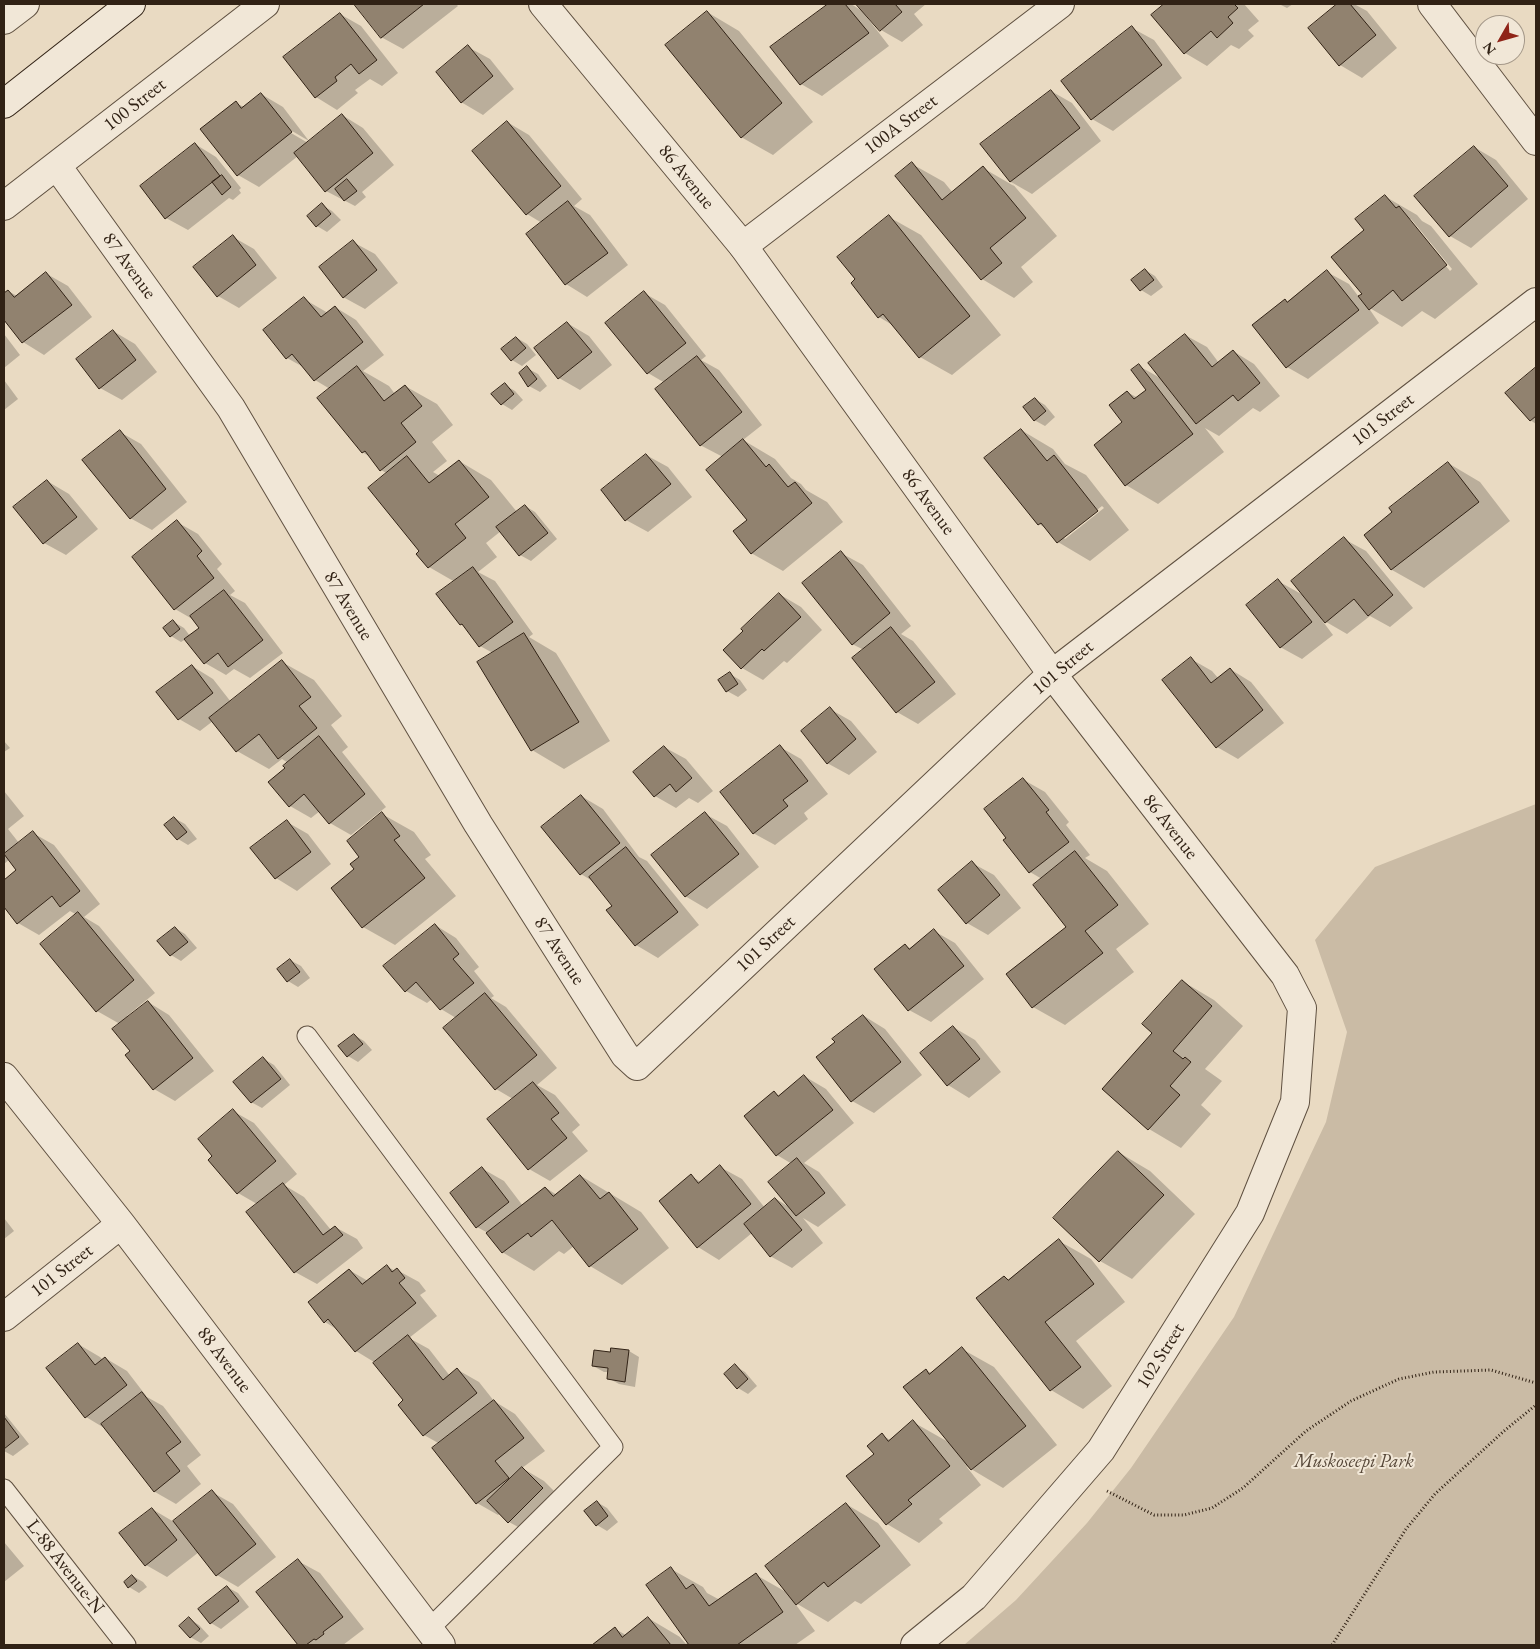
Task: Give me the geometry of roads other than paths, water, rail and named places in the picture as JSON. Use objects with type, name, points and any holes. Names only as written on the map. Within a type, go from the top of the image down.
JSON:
[{"type":"street","points":[[4,20],[25,4]]},
{"type":"street","points":[[4,104],[131,4]]},
{"type":"street","name":"100 Street","points":[[4,206],[266,4]]},
{"type":"street","name":"86 Avenue","points":[[543,4],[743,246],[1052,674],[1285,975],[1302,1008]]},
{"type":"street","name":"100A Street","points":[[743,246],[1060,4]]},
{"type":"street","points":[[1432,4],[1536,140]]},
{"type":"street","name":"87 Avenue","points":[[57,166],[231,408],[473,816],[625,1055]]},
{"type":"street","name":"101 Street","points":[[625,1055],[637,1066],[1052,674],[1536,302]]},
{"type":"street","name":"102 Street","points":[[915,1645],[974,1597],[1102,1450],[1250,1213],[1295,1102],[1302,1008]]},
{"type":"street","name":"88 Avenue","points":[[4,1077],[121,1224],[435,1637]]},
{"type":"street","name":"101 Street","points":[[4,1317],[121,1224]]},
{"type":"lane","points":[[307,1036],[613,1447],[435,1637]]},
{"type":"lane","name":"L-88 Avenue-N","points":[[4,1489],[126,1645]]},
{"type":"park label","name":"Muskoseepi Park","points":[[1354,1462]]}]
